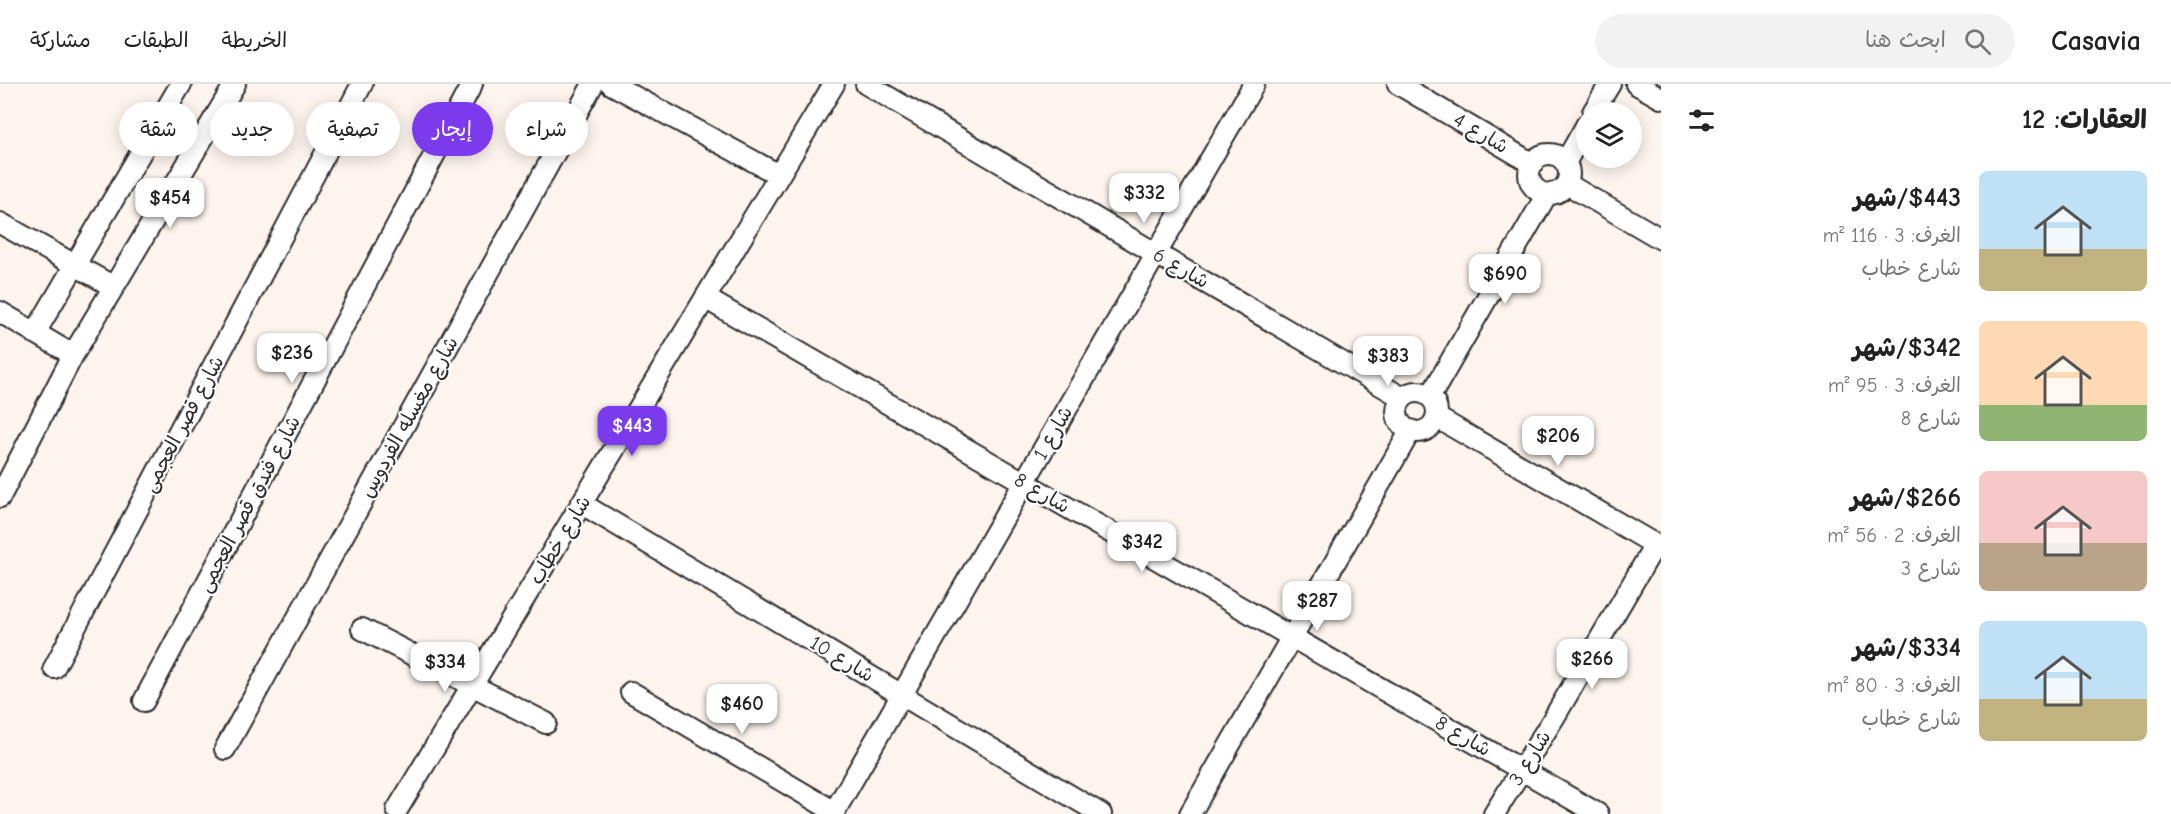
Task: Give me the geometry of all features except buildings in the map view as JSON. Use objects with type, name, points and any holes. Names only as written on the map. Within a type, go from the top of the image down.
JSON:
[{"type":"street","points":[[35,333],[181,84]]},
{"type":"street","points":[[0,497],[74,355],[235,84]]},
{"type":"street","name":"شارع قصر العجمى","points":[[54,668],[362,84]]},
{"type":"street","name":"شارع فندق قصر العجمى","points":[[144,701],[472,84]]},
{"type":"street","name":"شارع مغسله الفردوس","points":[[225,749],[593,84]]},
{"type":"street","points":[[611,84],[779,175]]},
{"type":"street","name":"شارع خطاب","points":[[397,810],[834,84]]},
{"type":"street","name":"شارع 6","points":[[867,84],[1403,398]]},
{"type":"street","name":"شارع 1","points":[[834,813],[1254,84]]},
{"type":"street","name":"شارع 4","points":[[1398,84],[1533,164]]},
{"type":"street","points":[[1599,102],[1610,84]]},
{"type":"street","points":[[1636,84],[1661,98]]},
{"type":"street","points":[[1565,163],[1576,144]]},
{"type":"street","points":[[1545,155],[1556,156],[1565,163],[1568,171],[1566,184],[1558,192],[1547,194],[1540,192],[1531,183],[1530,170],[1533,164],[1545,155]]},
{"type":"street","points":[[1566,184],[1661,240]]},
{"type":"street","points":[[1430,397],[1547,194]]},
{"type":"street","points":[[0,223],[114,287]]},
{"type":"street","name":"شارع 8","points":[[705,298],[1598,814]]},
{"type":"street","points":[[0,312],[74,355]]},
{"type":"street","points":[[1419,392],[1430,397],[1436,406],[1436,417],[1426,429],[1411,430],[1399,420],[1397,412],[1403,398],[1419,392]]},
{"type":"street","points":[[1436,417],[1658,547]]},
{"type":"street","points":[[1190,814],[1411,430]]},
{"type":"street","name":"شارع 10","points":[[582,504],[1101,814]]},
{"type":"street","name":"شارع 3","points":[[1494,814],[1658,547]]},
{"type":"street","points":[[362,629],[546,723]]},
{"type":"street","points":[[631,692],[834,813]]}]
